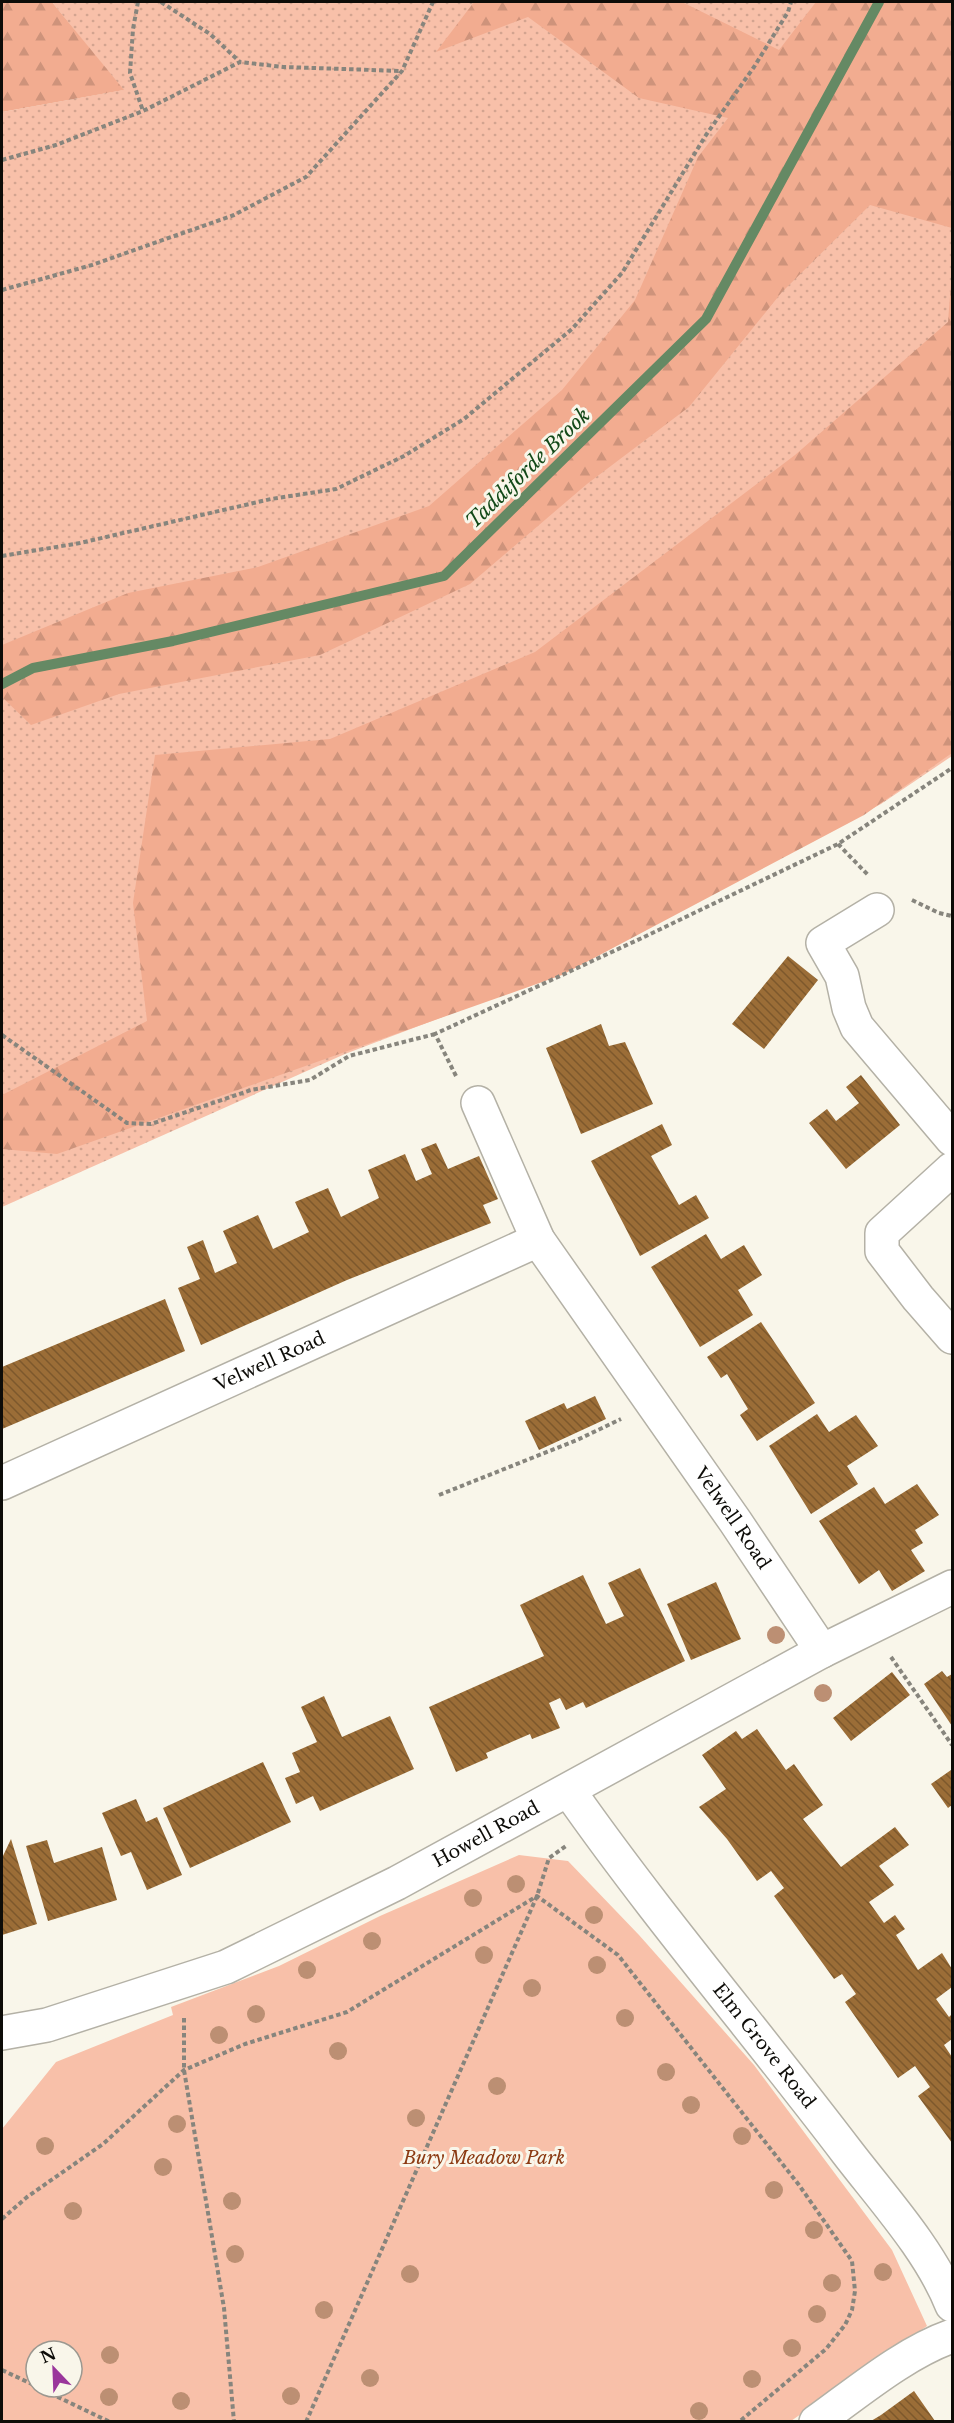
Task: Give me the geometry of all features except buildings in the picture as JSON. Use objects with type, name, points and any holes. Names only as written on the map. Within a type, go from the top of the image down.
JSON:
[{"type":"street","points":[[877,910],[823,944],[842,976],[849,1008],[857,1027],[952,1138]]},
{"type":"street","name":"Velwell Road","points":[[478,1103],[538,1240],[735,1521],[822,1651]]},
{"type":"street","points":[[952,1169],[882,1233],[882,1251],[952,1337]]},
{"type":"street","name":"Velwell Road","points":[[2,1483],[538,1240]]},
{"type":"street","name":"Howell Road","points":[[2,2033],[47,2025],[226,1967],[398,1883],[822,1651],[952,1587]]},
{"type":"street","name":"Elm Grove Road","points":[[569,1791],[652,1905],[773,2054],[920,2248],[947,2291],[952,2305]]},
{"type":"street","points":[[816,2421],[911,2356],[934,2342],[952,2336]]},
{"type":"path","points":[[138,2],[133,30],[130,73],[143,111]]},
{"type":"path","points":[[161,2],[210,34],[240,62]]},
{"type":"path","points":[[2,290],[92,265],[234,215],[306,177],[402,71],[433,2]]},
{"type":"path","points":[[2,556],[80,543],[271,499],[336,489],[404,456],[464,419],[572,328],[622,273],[706,135],[754,67],[788,12],[791,2]]},
{"type":"path","points":[[2,160],[56,145],[143,111],[240,62],[283,67],[402,71]]},
{"type":"path","points":[[2,1035],[127,1123],[151,1124],[251,1090],[310,1080],[349,1056],[435,1034],[838,844],[952,768]]},
{"type":"path","points":[[838,844],[869,876]]},
{"type":"path","points":[[939,913],[952,916]]},
{"type":"path","points":[[435,1034],[467,1099],[478,1103]]},
{"type":"path","points":[[439,1496],[577,1440],[627,1416],[650,1401]]},
{"type":"path","points":[[870,1627],[952,1745]]},
{"type":"path","points":[[306,2421],[537,1896],[549,1858],[594,1826]]},
{"type":"path","points":[[2,2219],[27,2197],[104,2144],[184,2070],[245,2044],[347,2012],[537,1896]]},
{"type":"path","points":[[537,1896],[618,1955],[799,2185],[852,2261],[855,2291],[852,2310],[845,2325],[826,2349],[739,2421]]},
{"type":"path","points":[[178,1984],[184,2020],[184,2070],[224,2308],[234,2421]]},
{"type":"path","points":[[2,2370],[24,2381]]},
{"type":"path","points":[[63,2399],[110,2421]]},
{"type":"green space","points":[[2,2],[52,2],[124,90],[2,112]]},
{"type":"green space","points":[[52,2],[952,2],[952,756],[881,804],[566,970],[345,1054],[2,1207],[2,112],[123,90]]},
{"type":"green space","points":[[474,2],[682,2],[779,50],[816,2],[952,2],[952,228],[870,205],[782,292],[689,407],[587,484],[470,584],[320,655],[119,694],[31,725],[2,697],[2,645],[128,593],[258,567],[429,506],[562,390],[635,300],[698,157],[728,118],[639,98],[528,17],[436,52]]},
{"type":"green space","points":[[952,270],[952,753],[864,815],[562,975],[57,1154],[2,1149],[2,1095],[147,1021],[133,903],[155,755],[330,739],[535,652],[795,455],[948,322]]},
{"type":"green space","name":"Bury Meadow Park","points":[[519,1855],[568,1861],[639,1935],[754,2065],[892,2250],[927,2326],[791,2421],[2,2422],[2,2129],[56,2062],[173,2015],[171,2007],[279,1966],[380,1916]]},
{"type":"waterway","name":"Taddiforde Brook","points":[[2,684],[33,668],[173,641],[444,576],[706,319],[879,2]]}]
